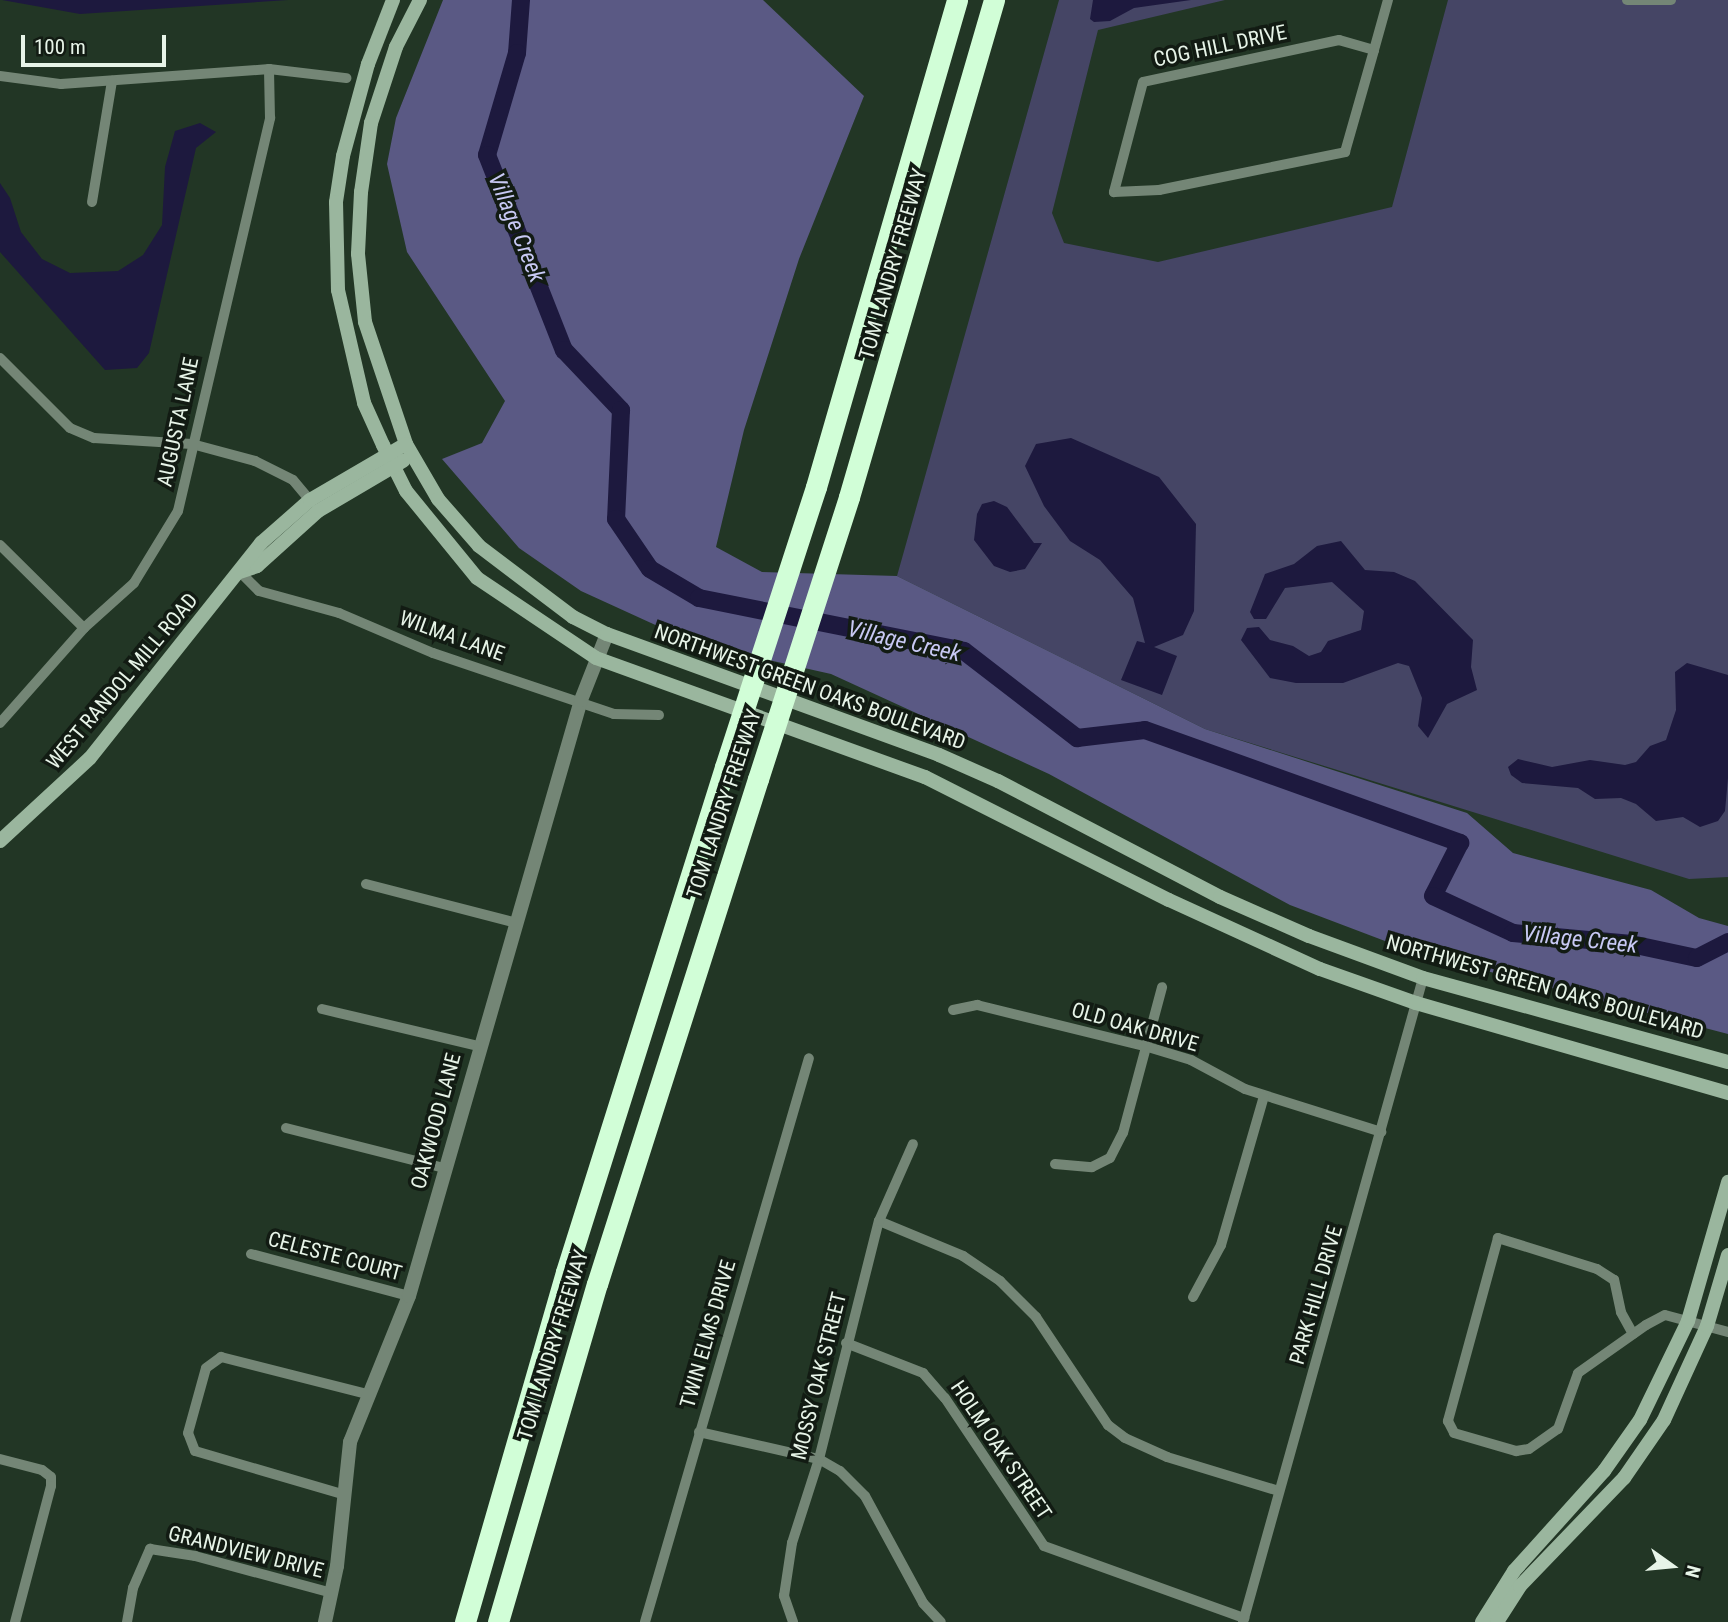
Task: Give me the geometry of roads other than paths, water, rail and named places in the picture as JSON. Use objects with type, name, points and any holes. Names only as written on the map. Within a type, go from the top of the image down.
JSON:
[{"type":"highway","name":"TOM LANDRY FREEWAY","points":[[465,1622],[566,1272],[816,487],[957,0]]},
{"type":"highway","name":"TOM LANDRY FREEWAY","points":[[498,1622],[597,1284],[849,497],[994,0]]},
{"type":"main road","name":"NORTHWEST GREEN OAKS BOULEVARD","points":[[393,0],[368,64],[343,156],[336,202],[338,290],[348,344],[365,402],[391,460],[406,491],[477,578],[596,658],[925,777],[1245,936],[1416,1003],[1728,1093]]},
{"type":"main road","name":"NORTHWEST GREEN OAKS BOULEVARD","points":[[419,0],[396,47],[372,123],[361,192],[358,254],[365,322],[409,450],[438,499],[479,546],[573,617],[607,634],[939,755],[998,781],[1220,897],[1423,978],[1728,1062]]},
{"type":"main road","name":"WEST RANDOL MILL ROAD","points":[[0,841],[90,758],[240,572],[261,542],[310,500],[409,450]]},
{"type":"main road","name":"WEST RANDOL MILL ROAD","points":[[240,572],[257,566],[318,511],[391,460]]},
{"type":"main road","points":[[1700,1086],[1728,1106]]},
{"type":"main road","points":[[1482,1622],[1514,1571],[1604,1471],[1640,1420],[1688,1321],[1728,1182]]},
{"type":"main road","points":[[1497,1622],[1520,1586],[1624,1478],[1664,1420],[1707,1326],[1728,1255]]},
{"type":"street","points":[[1374,50],[1388,0]]},
{"type":"street","points":[[1627,0],[1671,0]]},
{"type":"street","name":"COG HILL DRIVE","points":[[1339,40],[1374,50],[1345,152],[1159,190],[1114,192],[1143,82],[1339,40]]},
{"type":"street","points":[[0,76],[61,84],[269,69],[346,78]]},
{"type":"street","name":"AUGUSTA LANE","points":[[0,723],[85,628],[134,583],[178,510],[270,118],[269,69]]},
{"type":"street","points":[[92,202],[112,81]]},
{"type":"street","points":[[0,358],[40,401],[82,433],[94,438],[192,444],[276,469],[310,500]]},
{"type":"street","points":[[0,545],[85,628]]},
{"type":"street","name":"WILMA LANE","points":[[240,572],[259,591],[339,613],[433,653],[581,699],[614,713],[659,715]]},
{"type":"street","name":"OAKWOOD LANE","points":[[325,1622],[332,1593],[350,1442],[367,1394],[409,1296],[478,1046],[517,923],[581,699],[607,634]]},
{"type":"street","points":[[366,884],[517,923]]},
{"type":"street","name":"PARK HILL DRIVE","points":[[1243,1620],[1423,978]]},
{"type":"street","points":[[1055,1164],[1092,1167],[1111,1158],[1148,1047],[1162,987]]},
{"type":"street","name":"OLD OAK DRIVE","points":[[953,1010],[977,1005],[1148,1047],[1191,1060],[1264,1096],[1381,1132]]},
{"type":"street","points":[[322,1009],[478,1046]]},
{"type":"street","name":"TWIN ELMS DRIVE","points":[[645,1622],[809,1058]]},
{"type":"street","points":[[1193,1297],[1221,1245],[1264,1096]]},
{"type":"street","points":[[286,1128],[444,1168]]},
{"type":"street","name":"MOSSY OAK STREET","points":[[793,1622],[785,1596],[792,1543],[819,1459],[846,1343],[879,1221],[913,1144]]},
{"type":"street","points":[[879,1221],[964,1256],[1000,1281],[1036,1317],[1108,1425],[1125,1438],[1167,1457],[1279,1491]]},
{"type":"street","points":[[1633,1334],[1621,1312],[1614,1280],[1597,1269],[1498,1238],[1448,1421],[1454,1433],[1517,1451],[1529,1449],[1558,1429],[1578,1373],[1665,1315],[1728,1332]]},
{"type":"street","name":"CELESTE COURT","points":[[251,1254],[409,1296]]},
{"type":"street","name":"HOLM OAK STREET","points":[[846,1343],[923,1373],[945,1398],[1044,1546],[1243,1620]]},
{"type":"street","points":[[342,1494],[195,1451],[190,1446],[188,1433],[206,1368],[215,1359],[228,1357],[367,1394]]},
{"type":"street","points":[[699,1432],[819,1459],[858,1486],[923,1603],[941,1622]]},
{"type":"street","points":[[0,1458],[35,1467],[51,1478],[15,1622]]},
{"type":"street","name":"GRANDVIEW DRIVE","points":[[127,1622],[133,1588],[150,1549],[195,1556],[332,1593]]},
{"type":"waterway","name":"Village Creek","points":[[521,0],[517,53],[487,155],[564,350],[621,410],[616,519],[650,569],[699,598],[964,651],[1077,738],[1145,730],[1460,843],[1433,896],[1513,933],[1631,944],[1697,958],[1728,942]]}]
